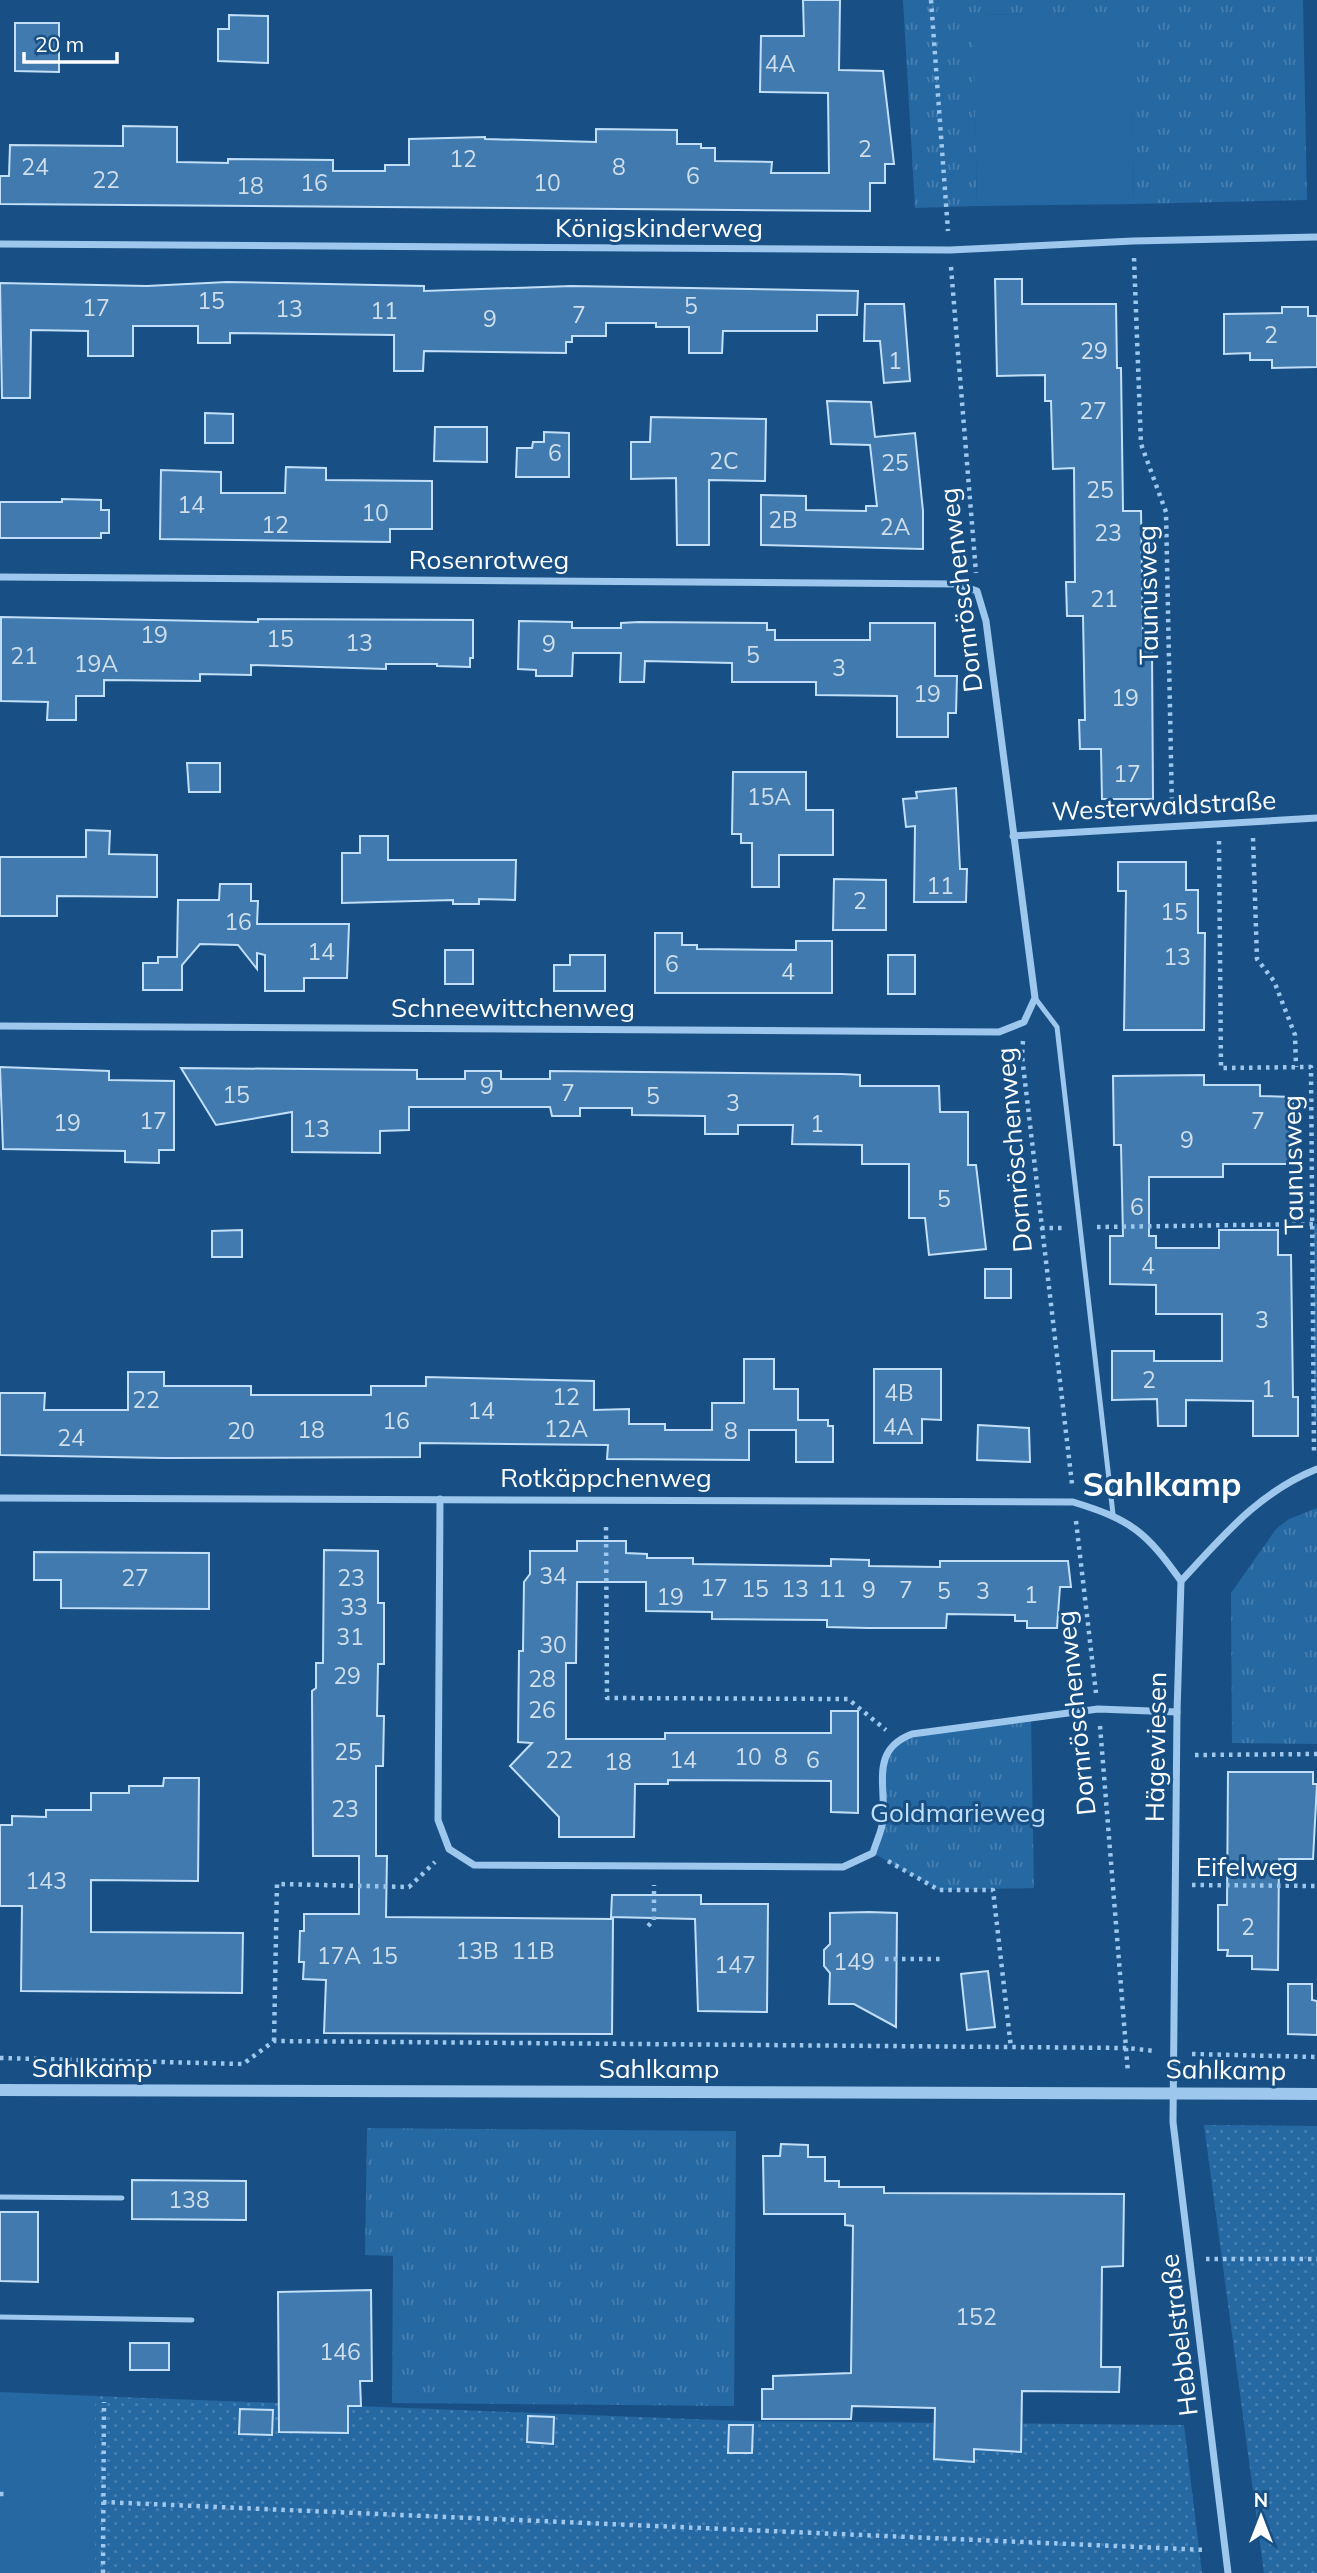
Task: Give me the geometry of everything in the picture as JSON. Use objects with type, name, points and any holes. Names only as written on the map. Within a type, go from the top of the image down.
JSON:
[{"type":"street","name":"Königskinderweg","points":[[0,244],[950,250],[1133,241],[1317,237]]},
{"type":"street","name":"Rosenrotweg","points":[[0,577],[957,584],[977,591]]},
{"type":"street","name":"Dornröschenweg","points":[[977,591],[986,621],[1035,998],[1024,1022]]},
{"type":"street","name":"Westerwaldstraße","points":[[1013,836],[1317,818]]},
{"type":"street","name":"Schneewittchenweg","points":[[0,1026],[999,1032],[1024,1022]]},
{"type":"street","points":[[1181,1581],[1249,1509],[1280,1485],[1316,1469]]},
{"type":"street","name":"Rotkäppchenweg","points":[[0,1498],[1073,1502],[1112,1514],[1153,1541],[1181,1581]]},
{"type":"street","points":[[440,1499],[438,1819],[449,1849],[474,1865],[843,1867],[873,1853],[883,1823],[884,1758],[898,1740],[912,1734],[1098,1709],[1177,1712]]},
{"type":"street","name":"Hägewiesen","points":[[1174,2092],[1177,1712],[1181,1581]]},
{"type":"street","name":"Sahlkamp","points":[[0,2090],[1317,2094]]},
{"type":"street","name":"Hebbelstraße","points":[[1174,2092],[1173,2122],[1228,2573]]},
{"type":"lane","points":[[1035,998],[1057,1027],[1112,1514]]},
{"type":"lane","points":[[0,2197],[122,2198]]},
{"type":"lane","points":[[0,2317],[192,2320]]},
{"type":"path","name":"Dornröschenweg","points":[[932,0],[977,591]]},
{"type":"path","name":"Taunusweg","points":[[1133,241],[1141,444],[1166,512],[1173,827]]},
{"type":"path","points":[[1253,823],[1257,960],[1274,981],[1295,1035],[1296,1067]]},
{"type":"path","name":"Taunusweg","points":[[1219,824],[1221,1068],[1311,1067],[1316,1469]]},
{"type":"path","name":"Dornröschenweg","points":[[1024,1022],[1022,1056],[1098,1709],[1127,2048]]},
{"type":"path","points":[[1041,1228],[1314,1224]]},
{"type":"path","points":[[606,1527],[607,1698],[848,1699],[898,1740]]},
{"type":"path","points":[[1177,1755],[1317,1754]]},
{"type":"path","points":[[274,2041],[277,1884],[409,1886],[449,1849]]},
{"type":"path","points":[[873,1853],[939,1890],[993,1890],[1011,2048]]},
{"type":"path","points":[[648,1926],[654,1920],[654,1866]]},
{"type":"path","name":"Eifelweg","points":[[1176,1885],[1317,1886]]},
{"type":"path","points":[[885,1959],[943,1959]]},
{"type":"path","points":[[0,2058],[243,2064],[274,2041],[1127,2048],[1175,2053],[1317,2057]]},
{"type":"path","points":[[1191,2259],[1317,2259]]},
{"type":"path","points":[[103,2573],[104,2402]]},
{"type":"path","points":[[103,2502],[1226,2551]]},
{"type":"green space","points":[[903,0],[1303,0],[1307,200],[1134,204],[1130,13],[974,15],[977,206],[915,208]]},
{"type":"green space","points":[[1131,12],[1134,204],[977,206],[973,15]]},
{"type":"green space","points":[[1314,1224],[1317,1224],[1317,1421],[1314,1421]]},
{"type":"green space","points":[[1317,1508],[1317,1744],[1232,1743],[1231,1593],[1276,1529],[1289,1519]]},
{"type":"green space","name":"Goldmarieweg","points":[[1031,1718],[1034,1888],[939,1890],[873,1853],[883,1823],[884,1758],[898,1740]]},
{"type":"green space","points":[[1204,2125],[1317,2126],[1317,2573],[1264,2573]]},
{"type":"green space","points":[[367,2128],[736,2131],[734,2406],[392,2403],[393,2256],[365,2255]]},
{"type":"green space","points":[[0,2392],[95,2396],[95,2573],[0,2573]]},
{"type":"green space","points":[[95,2396],[745,2421],[1184,2425],[1202,2573],[95,2573]]},
{"type":"building","points":[[803,0],[840,0],[839,70],[883,71],[894,164],[885,164],[885,183],[870,183],[870,211],[0,204],[0,176],[9,176],[10,145],[123,146],[123,126],[177,127],[177,162],[228,163],[228,159],[333,160],[333,171],[385,171],[385,165],[409,165],[409,139],[485,137],[596,142],[596,129],[677,130],[677,144],[701,144],[701,148],[715,148],[715,161],[772,162],[771,173],[829,173],[828,93],[760,92],[761,36],[804,36]]},
{"type":"building","points":[[229,15],[268,16],[268,63],[218,61],[218,29],[229,29]]},
{"type":"building","points":[[15,23],[59,23],[59,72],[15,71]]},
{"type":"building","points":[[995,279],[1022,279],[1022,304],[1116,304],[1117,368],[1121,368],[1123,511],[1141,511],[1143,649],[1152,649],[1153,799],[1102,799],[1101,749],[1080,749],[1079,720],[1085,720],[1083,616],[1067,616],[1066,582],[1075,582],[1074,468],[1053,469],[1051,401],[1045,401],[1045,375],[997,376]]},
{"type":"building","points":[[227,282],[424,286],[424,291],[571,286],[858,291],[857,315],[817,315],[817,331],[723,331],[722,353],[689,353],[689,327],[656,327],[656,323],[606,323],[606,336],[572,336],[572,342],[566,342],[566,353],[424,351],[423,371],[394,371],[394,335],[230,333],[230,343],[198,343],[198,326],[133,326],[133,356],[88,356],[88,331],[31,330],[30,398],[2,398],[0,283],[147,286]]},
{"type":"building","points":[[865,304],[904,304],[910,381],[884,383],[880,341],[864,341]]},
{"type":"building","points":[[1282,307],[1308,307],[1308,316],[1317,316],[1317,367],[1272,368],[1272,360],[1250,360],[1250,353],[1224,354],[1224,314],[1282,313]]},
{"type":"building","points":[[827,401],[871,402],[875,437],[915,433],[923,511],[923,549],[761,545],[761,495],[806,496],[806,510],[866,511],[866,506],[877,506],[870,445],[831,444]]},
{"type":"building","points":[[205,413],[233,414],[233,443],[205,443]]},
{"type":"building","points":[[651,417],[766,419],[765,481],[709,480],[709,545],[677,545],[676,478],[631,479],[631,442],[650,442]]},
{"type":"building","points":[[435,427],[487,427],[487,462],[434,461]]},
{"type":"building","points":[[544,432],[569,433],[569,477],[516,477],[517,448],[532,448],[533,442],[544,442]]},
{"type":"building","points":[[286,467],[326,468],[326,480],[432,481],[432,529],[390,529],[390,542],[160,539],[161,470],[221,472],[221,493],[285,493]]},
{"type":"building","points":[[62,499],[101,500],[101,510],[109,510],[109,533],[101,533],[101,538],[0,538],[0,502],[62,502]]},
{"type":"building","points":[[1,617],[258,622],[258,619],[473,620],[473,658],[470,658],[470,667],[386,664],[386,669],[251,665],[251,675],[200,674],[200,681],[104,680],[104,696],[76,696],[76,720],[47,720],[48,702],[1,701]]},
{"type":"building","points":[[519,621],[572,622],[572,628],[621,628],[621,623],[639,622],[767,623],[767,630],[775,630],[775,640],[870,640],[870,623],[935,623],[935,676],[957,676],[956,713],[948,713],[948,737],[897,737],[897,696],[816,695],[816,682],[732,682],[732,663],[645,661],[644,682],[620,682],[621,653],[573,653],[572,676],[536,676],[536,670],[518,669]]},
{"type":"building","points":[[187,763],[220,763],[220,792],[189,792]]},
{"type":"building","points":[[733,772],[806,772],[806,810],[833,810],[833,855],[779,855],[779,887],[752,887],[752,843],[741,843],[741,834],[732,834]]},
{"type":"building","points":[[956,788],[960,869],[967,869],[966,902],[914,902],[915,826],[906,827],[903,799],[917,798],[916,792]]},
{"type":"building","points":[[86,830],[110,831],[109,854],[157,855],[157,897],[57,896],[57,916],[0,916],[0,857],[86,857]]},
{"type":"building","points":[[360,836],[388,836],[388,860],[516,860],[515,900],[479,899],[479,904],[453,904],[453,900],[342,903],[342,853],[360,853]]},
{"type":"building","points":[[1118,862],[1186,862],[1186,890],[1198,890],[1198,933],[1205,933],[1204,1030],[1124,1030],[1126,891],[1118,891]]},
{"type":"building","points":[[834,879],[886,880],[886,930],[833,930]]},
{"type":"building","points":[[220,884],[251,884],[251,901],[258,901],[257,924],[349,924],[347,978],[304,978],[304,991],[265,991],[265,955],[257,953],[257,969],[238,945],[200,944],[182,965],[182,990],[143,990],[143,963],[158,963],[158,957],[177,957],[178,900],[219,900]]},
{"type":"building","points":[[655,933],[682,933],[682,945],[697,945],[697,949],[796,950],[796,941],[832,941],[832,993],[655,993]]},
{"type":"building","points":[[445,950],[473,950],[473,984],[445,984]]},
{"type":"building","points":[[570,955],[605,955],[605,991],[554,991],[554,965],[570,965]]},
{"type":"building","points":[[888,955],[915,955],[915,994],[888,994]]},
{"type":"building","points":[[0,1067],[109,1071],[109,1080],[174,1081],[174,1150],[159,1150],[159,1163],[125,1162],[125,1151],[3,1149]]},
{"type":"building","points":[[181,1068],[417,1070],[417,1079],[465,1079],[465,1071],[501,1071],[501,1079],[550,1079],[550,1071],[842,1074],[860,1075],[860,1086],[939,1086],[940,1112],[968,1112],[968,1165],[976,1165],[986,1249],[929,1255],[925,1218],[909,1218],[909,1164],[862,1164],[862,1145],[792,1144],[793,1125],[738,1125],[738,1134],[705,1134],[705,1116],[632,1115],[632,1108],[580,1108],[580,1116],[552,1116],[550,1107],[409,1107],[409,1130],[380,1131],[380,1153],[292,1152],[292,1112],[216,1125]]},
{"type":"building","points":[[1204,1075],[1204,1085],[1260,1085],[1260,1096],[1293,1097],[1292,1164],[1223,1164],[1223,1177],[1149,1177],[1149,1236],[1156,1236],[1156,1248],[1219,1248],[1219,1230],[1278,1230],[1278,1255],[1291,1255],[1293,1397],[1298,1397],[1298,1436],[1253,1436],[1253,1401],[1186,1400],[1186,1426],[1158,1426],[1157,1399],[1112,1400],[1112,1351],[1154,1351],[1154,1361],[1222,1361],[1222,1314],[1156,1314],[1156,1285],[1110,1284],[1110,1236],[1123,1236],[1121,1145],[1114,1145],[1113,1076]]},
{"type":"building","points":[[242,1230],[242,1257],[212,1257],[212,1231]]},
{"type":"building","points":[[985,1269],[1011,1269],[1011,1298],[985,1298]]},
{"type":"building","points":[[744,1359],[774,1359],[774,1389],[798,1389],[798,1420],[828,1420],[828,1426],[833,1426],[833,1462],[796,1462],[796,1430],[749,1430],[749,1460],[607,1459],[608,1445],[420,1443],[420,1457],[164,1458],[0,1455],[0,1393],[45,1393],[44,1410],[128,1410],[128,1372],[164,1372],[164,1386],[251,1386],[251,1395],[371,1395],[371,1386],[426,1386],[426,1377],[594,1381],[594,1410],[629,1409],[629,1424],[665,1424],[665,1430],[712,1430],[712,1403],[744,1403]]},
{"type":"building","points":[[874,1369],[941,1369],[941,1420],[922,1419],[922,1443],[874,1443]]},
{"type":"building","points":[[978,1425],[1029,1428],[1030,1462],[977,1460]]},
{"type":"building","points":[[577,1541],[626,1541],[626,1553],[647,1554],[647,1558],[693,1558],[693,1564],[831,1566],[831,1559],[869,1560],[869,1566],[940,1567],[940,1561],[1068,1561],[1071,1587],[1060,1587],[1057,1628],[1027,1628],[1027,1621],[1015,1621],[1015,1615],[947,1614],[946,1628],[868,1628],[827,1627],[827,1620],[712,1619],[712,1612],[646,1611],[646,1582],[577,1582],[576,1663],[566,1663],[566,1739],[665,1739],[665,1733],[831,1733],[831,1711],[858,1711],[858,1813],[831,1812],[831,1781],[668,1780],[668,1784],[635,1784],[634,1837],[559,1837],[559,1817],[510,1766],[532,1743],[518,1742],[519,1651],[523,1651],[524,1582],[530,1574],[530,1551],[577,1551]]},
{"type":"building","points":[[324,1550],[378,1551],[378,1603],[384,1603],[384,1664],[378,1664],[377,1716],[384,1716],[383,1766],[376,1766],[376,1856],[387,1856],[386,1917],[613,1919],[612,2034],[324,2033],[326,1980],[303,1979],[304,1962],[299,1962],[300,1931],[304,1931],[304,1914],[359,1914],[359,1856],[313,1856],[312,1691],[316,1688],[316,1663],[323,1663]]},
{"type":"building","points":[[34,1552],[209,1553],[209,1609],[61,1608],[61,1580],[34,1580]]},
{"type":"building","points":[[1228,1772],[1313,1772],[1313,1784],[1317,1784],[1313,1859],[1279,1859],[1278,1970],[1252,1969],[1252,1956],[1227,1956],[1228,1950],[1218,1950],[1218,1905],[1227,1905]]},
{"type":"building","points":[[164,1778],[199,1778],[198,1881],[91,1880],[91,1932],[243,1933],[242,1993],[21,1991],[22,1906],[0,1906],[0,1825],[12,1825],[12,1816],[46,1817],[46,1810],[91,1810],[91,1793],[129,1793],[129,1786],[163,1786]]},
{"type":"building","points":[[612,1895],[701,1895],[701,1904],[768,1904],[767,2012],[698,2011],[695,1919],[611,1917]]},
{"type":"building","points":[[830,1913],[897,1913],[896,2027],[854,2004],[829,2004],[830,1973],[824,1966],[824,1950],[830,1944]]},
{"type":"building","points":[[988,1971],[995,2027],[967,2030],[961,1974]]},
{"type":"building","points":[[1288,1984],[1312,1984],[1312,2000],[1317,2001],[1317,2035],[1288,2034]]},
{"type":"building","points":[[781,2144],[808,2145],[808,2157],[825,2157],[825,2181],[839,2181],[839,2187],[884,2187],[884,2193],[1124,2194],[1123,2266],[1102,2267],[1101,2367],[1120,2367],[1119,2392],[1022,2391],[1021,2452],[974,2449],[974,2462],[934,2459],[935,2408],[852,2406],[851,2419],[762,2419],[762,2389],[773,2389],[773,2376],[851,2373],[853,2226],[845,2225],[845,2214],[764,2214],[763,2156],[780,2156]]},
{"type":"building","points":[[132,2180],[246,2181],[246,2220],[132,2219]]},
{"type":"building","points":[[0,2212],[38,2212],[38,2282],[0,2281]]},
{"type":"building","points":[[371,2290],[372,2381],[360,2381],[361,2406],[348,2406],[348,2433],[279,2432],[278,2292]]},
{"type":"building","points":[[130,2343],[169,2343],[169,2370],[130,2370]]},
{"type":"building","points":[[240,2409],[273,2410],[272,2435],[239,2434]]},
{"type":"building","points":[[528,2416],[554,2417],[553,2444],[527,2442]]},
{"type":"building","points":[[729,2425],[753,2425],[752,2453],[728,2453]]},
{"type":"district","name":"Sahlkamp","points":[[1162,1484]]}]
